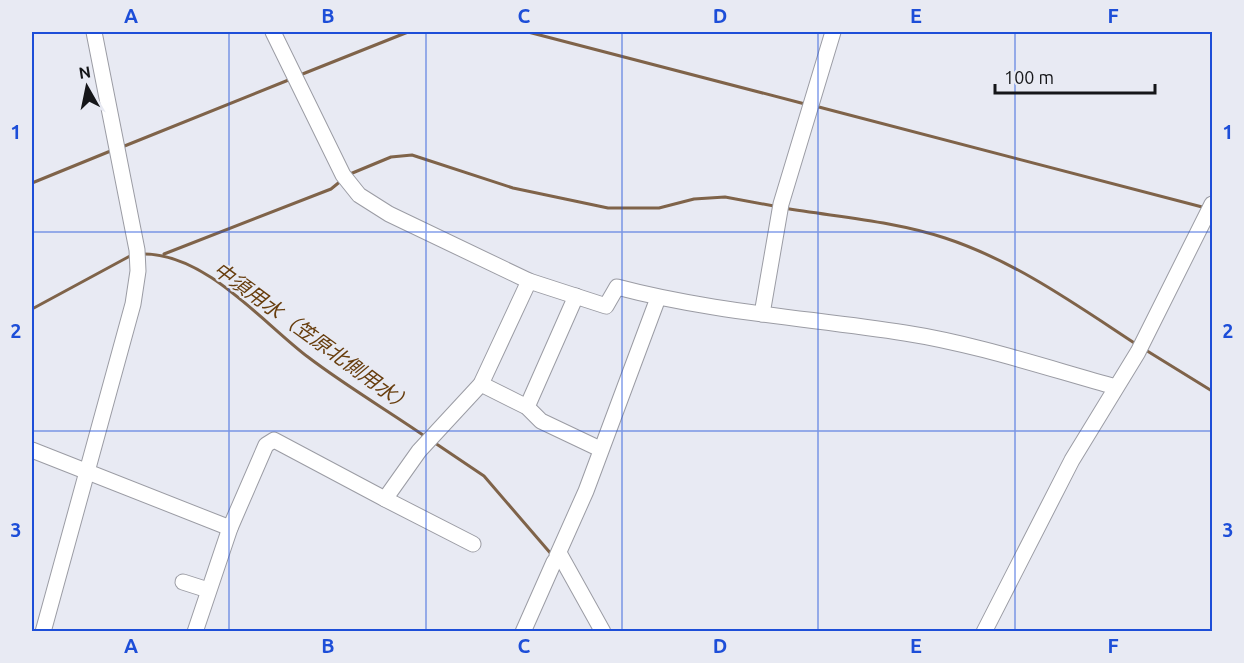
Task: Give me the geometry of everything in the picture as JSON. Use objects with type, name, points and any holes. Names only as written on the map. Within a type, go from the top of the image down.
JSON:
[{"type":"street","points":[[43,632],[133,304],[138,271],[136,250],[94,32]]},
{"type":"street","points":[[273,32],[342,175],[358,195],[389,214],[529,281],[606,306],[617,287],[658,298],[940,340],[1116,387]]},
{"type":"street","points":[[762,314],[781,204],[833,32]]},
{"type":"street","points":[[984,632],[1072,460],[1138,351],[1212,204]]},
{"type":"street","points":[[385,499],[419,451],[481,384],[529,281]]},
{"type":"street","points":[[527,407],[576,296]]},
{"type":"street","points":[[523,632],[586,491],[658,298]]},
{"type":"street","points":[[481,384],[527,407],[541,421],[600,449]]},
{"type":"street","points":[[195,632],[230,528],[266,445],[274,440],[473,544]]},
{"type":"street","points":[[32,450],[230,528]]},
{"type":"street","points":[[557,557],[603,632]]},
{"type":"street","points":[[183,582],[208,590]]},
{"type":"waterway","points":[[300,75],[408,32]]},
{"type":"waterway","points":[[528,32],[805,104]]},
{"type":"waterway","points":[[122,147],[291,79]]},
{"type":"waterway","points":[[815,106],[1206,208]]},
{"type":"waterway","points":[[32,183],[113,150]]},
{"type":"waterway","points":[[350,174],[391,157],[412,155],[513,188],[608,208],[659,208],[694,199],[725,197],[774,206]]},
{"type":"waterway","points":[[164,254],[331,189],[342,180]]},
{"type":"waterway","points":[[784,208],[906,227],[971,248],[1020,271],[1136,344]]},
{"type":"waterway","name":"中須用水（笠原北側用水）","points":[[144,254],[167,257],[189,265],[211,277],[308,357],[426,437]]},
{"type":"waterway","name":"中須用水（笠原北側用水）","points":[[32,309],[130,256]]},
{"type":"waterway","points":[[1144,349],[1212,391]]},
{"type":"waterway","name":"中須用水（笠原北側用水）","points":[[435,443],[484,476],[552,555]]}]
